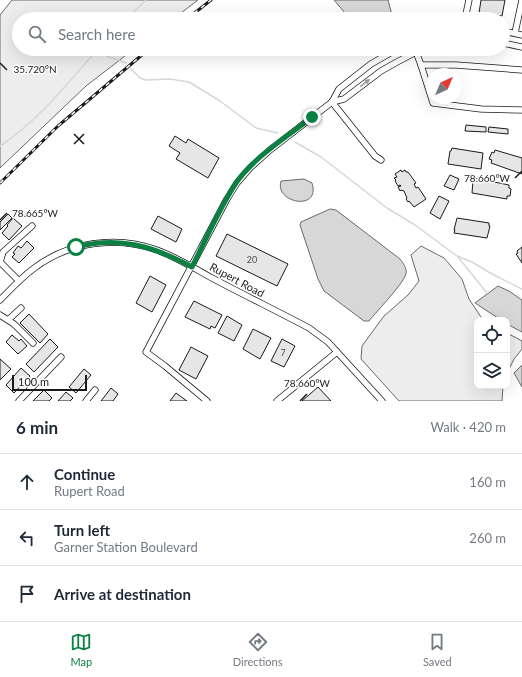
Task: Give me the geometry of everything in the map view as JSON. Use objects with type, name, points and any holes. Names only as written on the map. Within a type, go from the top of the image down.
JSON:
[{"type":"street","points":[[466,12],[469,0]]},
{"type":"street","points":[[515,33],[522,0]]},
{"type":"street","points":[[510,32],[522,35]]},
{"type":"street","points":[[510,44],[522,47]]},
{"type":"street","points":[[332,102],[338,89],[371,64],[385,56]]},
{"type":"street","points":[[207,401],[146,352],[237,183],[250,168],[270,150],[332,102],[344,99],[381,71],[406,56]]},
{"type":"street","points":[[418,56],[422,65],[433,103],[482,109],[522,110]]},
{"type":"street","points":[[422,65],[456,65],[522,70]]},
{"type":"street","points":[[332,102],[375,156],[381,160]]},
{"type":"street","points":[[19,281],[0,262],[3,252],[32,226]]},
{"type":"street","name":"Rupert Road","points":[[0,300],[33,269],[58,254],[76,247],[117,242],[146,246],[172,256],[309,328],[328,342],[382,401]]},
{"type":"street","points":[[8,320],[20,308]]},
{"type":"street","points":[[0,315],[8,320],[33,343]]},
{"type":"street","points":[[277,401],[337,352]]},
{"type":"street","points":[[19,401],[61,358]]},
{"type":"street","points":[[86,401],[95,390]]},
{"type":"shaded area","points":[[12,0],[198,0],[182,12],[12,12],[12,56],[125,56],[86,86],[0,168],[0,15]]},
{"type":"shaded area","points":[[334,0],[388,0],[391,12],[344,12]]},
{"type":"shaded area","points":[[304,179],[312,183],[313,192],[310,198],[304,201],[297,201],[284,195],[281,189],[281,181]]},
{"type":"shaded area","points":[[330,209],[336,210],[400,259],[405,267],[405,277],[401,283],[369,321],[364,321],[324,291],[318,279],[300,225],[301,222]]},
{"type":"shaded area","points":[[421,246],[444,258],[462,279],[469,299],[481,317],[474,317],[474,389],[503,389],[502,401],[399,401],[361,359],[362,346],[384,316],[408,295],[419,281],[411,255]]},
{"type":"shaded area","points":[[498,286],[509,291],[522,300],[522,332],[510,326],[510,317],[496,317],[475,303]]},
{"type":"shaded area","points":[[510,335],[522,341],[522,349],[510,367]]},
{"type":"shaded area","points":[[522,365],[522,387],[514,373]]},
{"type":"building","points":[[481,0],[505,0],[503,12],[479,12]]},
{"type":"building","points":[[466,125],[486,127],[486,132],[465,131]]},
{"type":"building","points":[[489,127],[508,129],[508,134],[488,132]]},
{"type":"building","points":[[175,136],[186,143],[188,139],[219,158],[208,178],[176,159],[180,153],[169,146]]},
{"type":"building","points":[[452,148],[483,153],[481,169],[448,164],[450,151]]},
{"type":"building","points":[[495,150],[522,158],[522,174],[491,163],[492,160],[489,159],[492,152],[494,153]]},
{"type":"building","points":[[401,170],[402,172],[405,170],[408,172],[416,183],[414,184],[416,188],[418,187],[426,199],[414,207],[406,199],[407,198],[404,191],[400,191],[398,187],[401,186],[398,186],[395,181],[396,180],[394,178],[397,177],[395,174]]},
{"type":"building","points":[[450,175],[459,179],[454,190],[444,186]]},
{"type":"building","points":[[475,178],[509,185],[509,188],[511,189],[510,196],[507,196],[507,199],[472,193],[473,181]]},
{"type":"building","points":[[439,196],[449,201],[440,219],[430,213]]},
{"type":"building","points":[[8,214],[12,218],[0,230],[0,222]]},
{"type":"building","points":[[158,216],[182,229],[176,242],[151,229]]},
{"type":"building","points":[[13,218],[22,226],[9,240],[2,233]]},
{"type":"building","points":[[457,218],[489,223],[490,226],[487,238],[454,233]]},
{"type":"building","points":[[227,234],[288,264],[277,286],[216,256]]},
{"type":"building","points":[[27,241],[34,248],[19,263],[12,257],[15,254],[13,253],[18,246],[21,248]]},
{"type":"building","points":[[522,247],[522,263],[516,254]]},
{"type":"building","points":[[150,276],[166,285],[152,312],[136,303]]},
{"type":"building","points":[[194,301],[222,315],[215,328],[211,326],[210,329],[185,317]]},
{"type":"building","points":[[29,314],[48,334],[40,343],[20,323]]},
{"type":"building","points":[[227,316],[242,325],[234,341],[218,333]]},
{"type":"building","points":[[253,329],[271,338],[260,359],[243,349]]},
{"type":"building","points":[[12,335],[19,341],[21,339],[27,346],[18,354],[6,342]]},
{"type":"building","points":[[50,339],[58,347],[34,372],[26,364]]},
{"type":"building","points":[[282,339],[295,346],[284,367],[271,361]]},
{"type":"building","points":[[191,347],[208,356],[196,379],[179,370]]},
{"type":"building","points":[[0,359],[11,369],[0,380]]},
{"type":"building","points":[[21,368],[30,376],[14,393],[6,385]]},
{"type":"building","points":[[84,369],[91,375],[76,393],[69,387]]},
{"type":"building","points":[[318,387],[331,401],[302,401]]},
{"type":"building","points":[[111,388],[118,394],[113,401],[101,401]]},
{"type":"building","points":[[44,390],[52,398],[49,401],[33,401]]},
{"type":"building","points":[[66,392],[73,398],[70,401],[58,401]]},
{"type":"building","points":[[176,393],[187,401],[170,401]]},
{"type":"waterway","points":[[133,12],[146,0]]},
{"type":"waterway","points":[[0,146],[40,113],[92,56]]},
{"type":"waterway","points":[[107,56],[126,63]]},
{"type":"waterway","points":[[131,69],[140,78],[146,80],[170,79],[189,82],[220,101],[256,128],[278,133]]},
{"type":"waterway","points":[[295,142],[321,157],[387,208],[415,225],[457,256],[472,262],[522,289]]},
{"type":"waterway","points":[[458,257],[487,293]]},
{"type":"railway","points":[[196,12],[211,0]]},
{"type":"railway","points":[[0,183],[58,126],[141,56]]},
{"type":"route","points":[[76,247],[99,243],[129,243],[158,250],[192,267],[227,199],[237,183],[250,168],[270,150],[312,117]]}]
